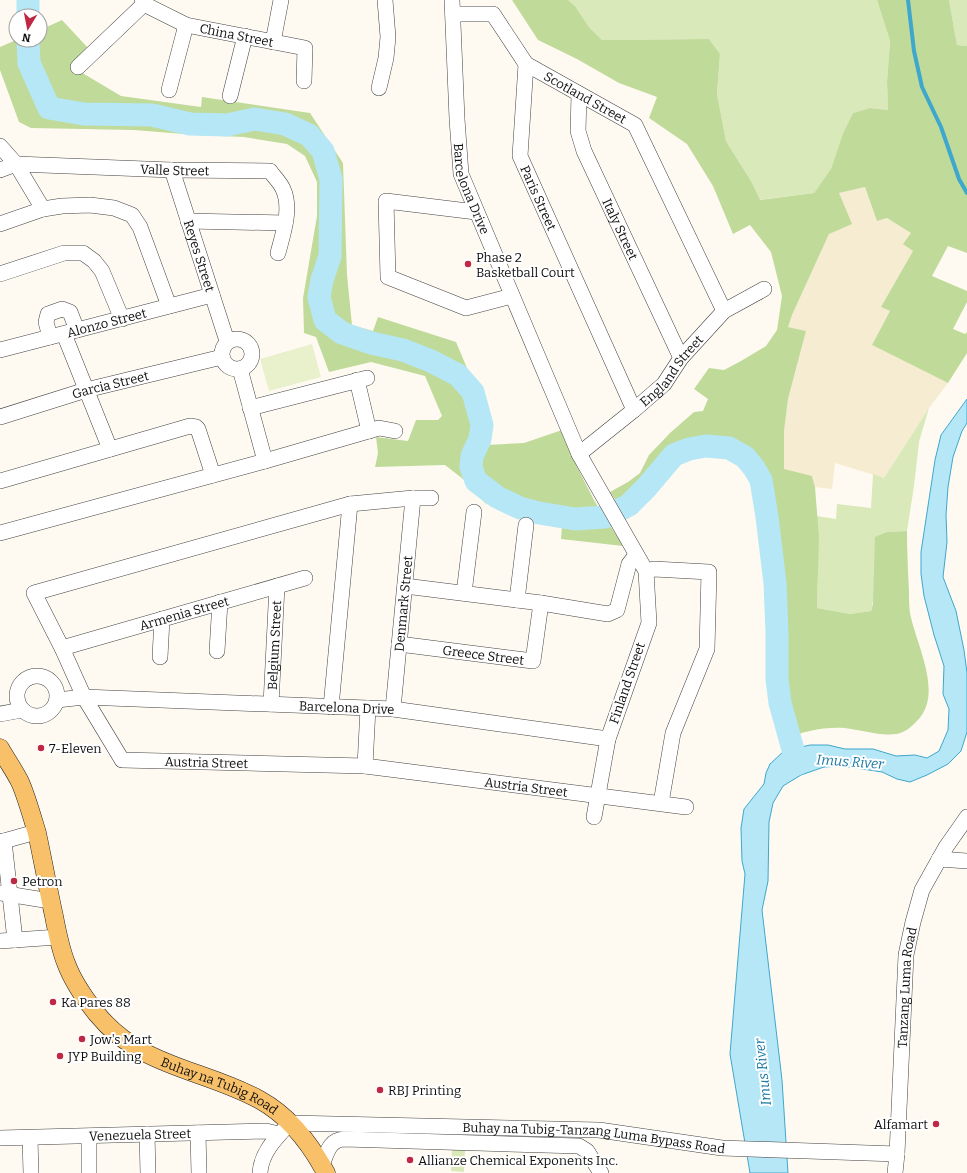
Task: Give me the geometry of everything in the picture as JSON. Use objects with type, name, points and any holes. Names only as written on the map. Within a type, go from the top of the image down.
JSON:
[{"type":"main road","name":"Buhay na Tubig Road","points":[[0,748],[20,783],[36,832],[58,937],[66,963],[81,992],[98,1015],[120,1038],[143,1053],[163,1062],[233,1087],[262,1101],[285,1128],[317,1157],[324,1169]]},
{"type":"street","points":[[273,42],[281,0]]},
{"type":"street","points":[[379,88],[386,58],[388,37],[385,0]]},
{"type":"street","points":[[78,67],[143,2]]},
{"type":"street","name":"China Street","points":[[143,2],[186,25],[305,48],[304,81]]},
{"type":"street","name":"Scotland Street","points":[[453,7],[493,14],[526,64],[635,125],[724,311]]},
{"type":"street","name":"Barcelona Drive","points":[[453,7],[460,174],[579,454],[646,571]]},
{"type":"street","points":[[169,90],[186,25]]},
{"type":"street","points":[[230,96],[245,36]]},
{"type":"street","name":"Paris Street","points":[[526,64],[520,156],[634,410]]},
{"type":"street","name":"Italy Street","points":[[579,95],[578,131],[584,152],[681,358]]},
{"type":"street","points":[[0,146],[16,164],[42,209]]},
{"type":"street","points":[[0,170],[16,164]]},
{"type":"street","name":"Valle Street","points":[[16,164],[172,170],[270,171],[282,187],[286,196],[287,207],[285,223],[278,253]]},
{"type":"street","name":"Reyes Street","points":[[172,170],[228,341]]},
{"type":"street","points":[[476,212],[386,201],[388,277],[466,308],[512,296]]},
{"type":"street","points":[[0,224],[42,209],[62,206],[90,205],[114,208],[132,215],[140,226],[169,306]]},
{"type":"street","points":[[188,221],[285,223]]},
{"type":"street","points":[[0,274],[64,253],[83,253],[94,261],[102,271],[122,319]]},
{"type":"street","name":"England Street","points":[[579,454],[664,384],[681,358],[724,311],[764,289]]},
{"type":"street","name":"Alonzo Street","points":[[0,349],[64,334],[212,295]]},
{"type":"street","points":[[64,334],[110,449]]},
{"type":"street","points":[[239,338],[245,340],[249,345],[252,350],[252,356],[250,362],[246,366],[240,369],[231,368],[226,365],[222,357],[222,348],[228,341],[239,338]]},
{"type":"street","name":"Garcia Street","points":[[0,416],[86,390],[222,357]]},
{"type":"street","points":[[240,369],[265,461]]},
{"type":"street","points":[[250,408],[362,379],[369,431]]},
{"type":"street","points":[[0,481],[193,426],[198,429],[213,475]]},
{"type":"street","points":[[0,533],[265,461],[379,428],[395,431]]},
{"type":"street","points":[[84,697],[62,648],[34,593],[350,504],[413,498],[431,498]]},
{"type":"street","name":"Denmark Street","points":[[393,709],[413,498]]},
{"type":"street","points":[[331,707],[350,504]]},
{"type":"street","points":[[464,593],[474,512]]},
{"type":"street","points":[[517,600],[526,525]]},
{"type":"street","points":[[405,586],[542,602],[608,614],[617,610],[629,564],[636,555]]},
{"type":"street","points":[[646,571],[654,569],[709,572],[707,649],[673,733],[661,803]]},
{"type":"street","name":"Finland Street","points":[[594,817],[608,739],[649,622],[646,571]]},
{"type":"street","name":"Armenia Street","points":[[62,648],[305,578]]},
{"type":"street","name":"Belgium Street","points":[[271,704],[277,586]]},
{"type":"street","points":[[621,594],[647,594]]},
{"type":"street","points":[[217,651],[220,602]]},
{"type":"street","name":"Greece Street","points":[[399,644],[533,661],[542,602]]},
{"type":"street","points":[[160,657],[162,619]]},
{"type":"street","points":[[38,676],[50,681],[55,687],[57,693],[57,700],[53,708],[48,713],[34,717],[22,710],[16,698],[20,685],[31,677],[38,676]]},
{"type":"street","name":"Barcelona Drive","points":[[57,700],[84,697],[393,709],[608,739]]},
{"type":"street","name":"Austria Street","points":[[84,697],[122,760],[365,766],[686,807]]},
{"type":"street","points":[[365,766],[368,708]]},
{"type":"street","points":[[0,714],[22,710]]},
{"type":"street","name":"Tanzang Luma Road","points":[[895,1173],[906,955],[912,922],[922,890],[946,847],[967,817]]},
{"type":"street","points":[[15,940],[5,893],[2,842],[36,832]]},
{"type":"street","points":[[939,859],[967,861]]},
{"type":"street","points":[[5,893],[50,901]]},
{"type":"street","points":[[0,941],[58,937]]},
{"type":"street","points":[[260,1173],[265,1153],[285,1128]]},
{"type":"street","name":"Buhay na Tubig-Tanzang Luma Bypass Road","points":[[285,1128],[599,1130],[620,1132],[714,1148],[897,1154]]},
{"type":"street","name":"Venezuela Street","points":[[0,1138],[266,1131],[285,1128]]},
{"type":"street","points":[[198,1133],[199,1173]]},
{"type":"street","points":[[147,1134],[148,1173]]},
{"type":"street","points":[[89,1136],[89,1173]]},
{"type":"street","points":[[30,1138],[31,1173]]},
{"type":"street","points":[[324,1169],[333,1142],[337,1139],[359,1139],[579,1146],[587,1151],[601,1173]]},
{"type":"shaded area","points":[[865,187],[877,221],[887,218],[911,233],[913,251],[881,307],[890,311],[872,345],[948,383],[929,408],[884,478],[835,463],[832,489],[815,487],[812,476],[784,470],[784,431],[788,399],[806,331],[788,327],[829,234],[839,193]]},
{"type":"green space","points":[[512,0],[568,0],[575,6],[589,27],[602,40],[709,39],[720,54],[717,94],[726,141],[751,181],[760,200],[814,193],[831,169],[843,133],[853,113],[870,108],[888,110],[887,82],[890,41],[877,0],[949,0],[957,45],[967,46],[967,253],[948,246],[932,276],[967,291],[967,302],[953,329],[965,334],[967,332],[967,353],[948,383],[872,345],[890,311],[881,307],[913,251],[903,244],[911,233],[887,218],[877,221],[865,187],[839,193],[852,224],[829,234],[788,327],[806,331],[788,399],[784,431],[784,469],[812,476],[815,487],[819,537],[817,608],[850,614],[871,611],[873,604],[875,537],[887,532],[907,531],[910,613],[926,669],[928,698],[924,711],[916,722],[904,731],[896,734],[883,734],[844,728],[828,728],[805,732],[782,739],[773,697],[764,540],[759,494],[753,476],[742,465],[727,455],[708,452],[688,455],[670,467],[628,519],[610,492],[640,473],[649,455],[670,433],[694,412],[703,411],[708,399],[694,389],[709,368],[724,370],[766,346],[777,330],[782,296],[771,252],[750,225],[733,234],[713,186],[687,144],[649,118],[657,97],[619,83],[577,59],[538,40]]},
{"type":"green space","points":[[568,0],[877,0],[890,41],[887,82],[888,110],[870,108],[853,113],[843,133],[831,170],[814,193],[759,200],[751,181],[726,141],[717,94],[720,54],[709,39],[602,40],[589,27],[575,6]]},
{"type":"green space","points":[[949,0],[967,0],[967,46],[957,45]]},
{"type":"green space","points":[[62,20],[89,49],[74,68],[121,96],[201,107],[202,97],[310,113],[343,163],[347,275],[352,325],[373,331],[378,317],[456,342],[478,394],[487,424],[486,445],[524,443],[562,430],[577,467],[595,502],[623,546],[561,539],[562,526],[485,503],[463,479],[445,465],[375,467],[378,453],[376,437],[408,441],[416,420],[438,420],[442,416],[425,376],[371,362],[329,372],[316,337],[304,333],[303,298],[317,216],[317,182],[305,156],[287,144],[244,137],[134,130],[31,128],[19,122],[0,70],[0,47],[8,44],[8,48],[48,48],[48,26]]},
{"type":"green space","points":[[312,344],[321,377],[269,391],[260,359]]},
{"type":"green space","points":[[929,408],[919,442],[907,531],[887,532],[871,611],[850,614],[817,608],[818,570],[816,516],[836,519],[837,504],[871,508],[873,474],[884,478]]},
{"type":"green space","points":[[452,1149],[465,1149],[464,1172],[451,1171]]},
{"type":"water","name":"Imus River","points":[[967,399],[967,423],[962,431],[953,457],[948,487],[946,515],[947,542],[943,577],[956,611],[964,650],[967,673],[967,732],[961,751],[948,764],[910,782],[897,779],[882,772],[843,766],[824,767],[801,775],[783,786],[773,803],[769,822],[768,881],[762,910],[782,1080],[788,1173],[750,1173],[730,1054],[745,874],[742,861],[741,828],[744,809],[764,784],[766,773],[770,764],[784,751],[810,745],[828,745],[845,749],[873,749],[896,756],[915,755],[927,758],[939,751],[948,730],[949,709],[943,694],[944,666],[924,596],[921,574],[921,552],[935,460],[941,435]]},
{"type":"waterway","points":[[28,0],[28,8]]},
{"type":"waterway","points":[[908,0],[914,51],[922,87],[941,127],[959,179],[967,193]]},
{"type":"waterway","points":[[28,48],[29,63],[49,108],[84,114],[152,115],[190,124],[227,125],[255,119],[285,124],[309,135],[323,151],[331,179],[330,256],[322,280],[319,297],[325,320],[342,333],[371,343],[403,350],[431,361],[458,375],[473,392],[482,425],[480,439],[472,456],[471,467],[476,481],[497,497],[520,508],[539,513],[575,519],[605,517],[629,505],[646,488],[674,455],[689,449],[706,446],[729,448],[745,457],[761,480],[775,583],[777,679],[780,703],[797,764]]},
{"type":"place","name":"Phase 2 Basketball Court","points":[[468,264]]},
{"type":"place","name":"7-Eleven","points":[[41,748]]},
{"type":"place","name":"Petron","points":[[14,881]]},
{"type":"place","name":"Ka Pares 88","points":[[53,1002]]},
{"type":"place","name":"Jow's Mart","points":[[82,1039]]},
{"type":"place","name":"JYP Building","points":[[60,1056]]},
{"type":"place","name":"RBJ Printing","points":[[380,1090]]},
{"type":"place","name":"Alfamart","points":[[936,1124]]},
{"type":"place","name":"Allianze Chemical Exponents Inc.","points":[[410,1160]]}]
